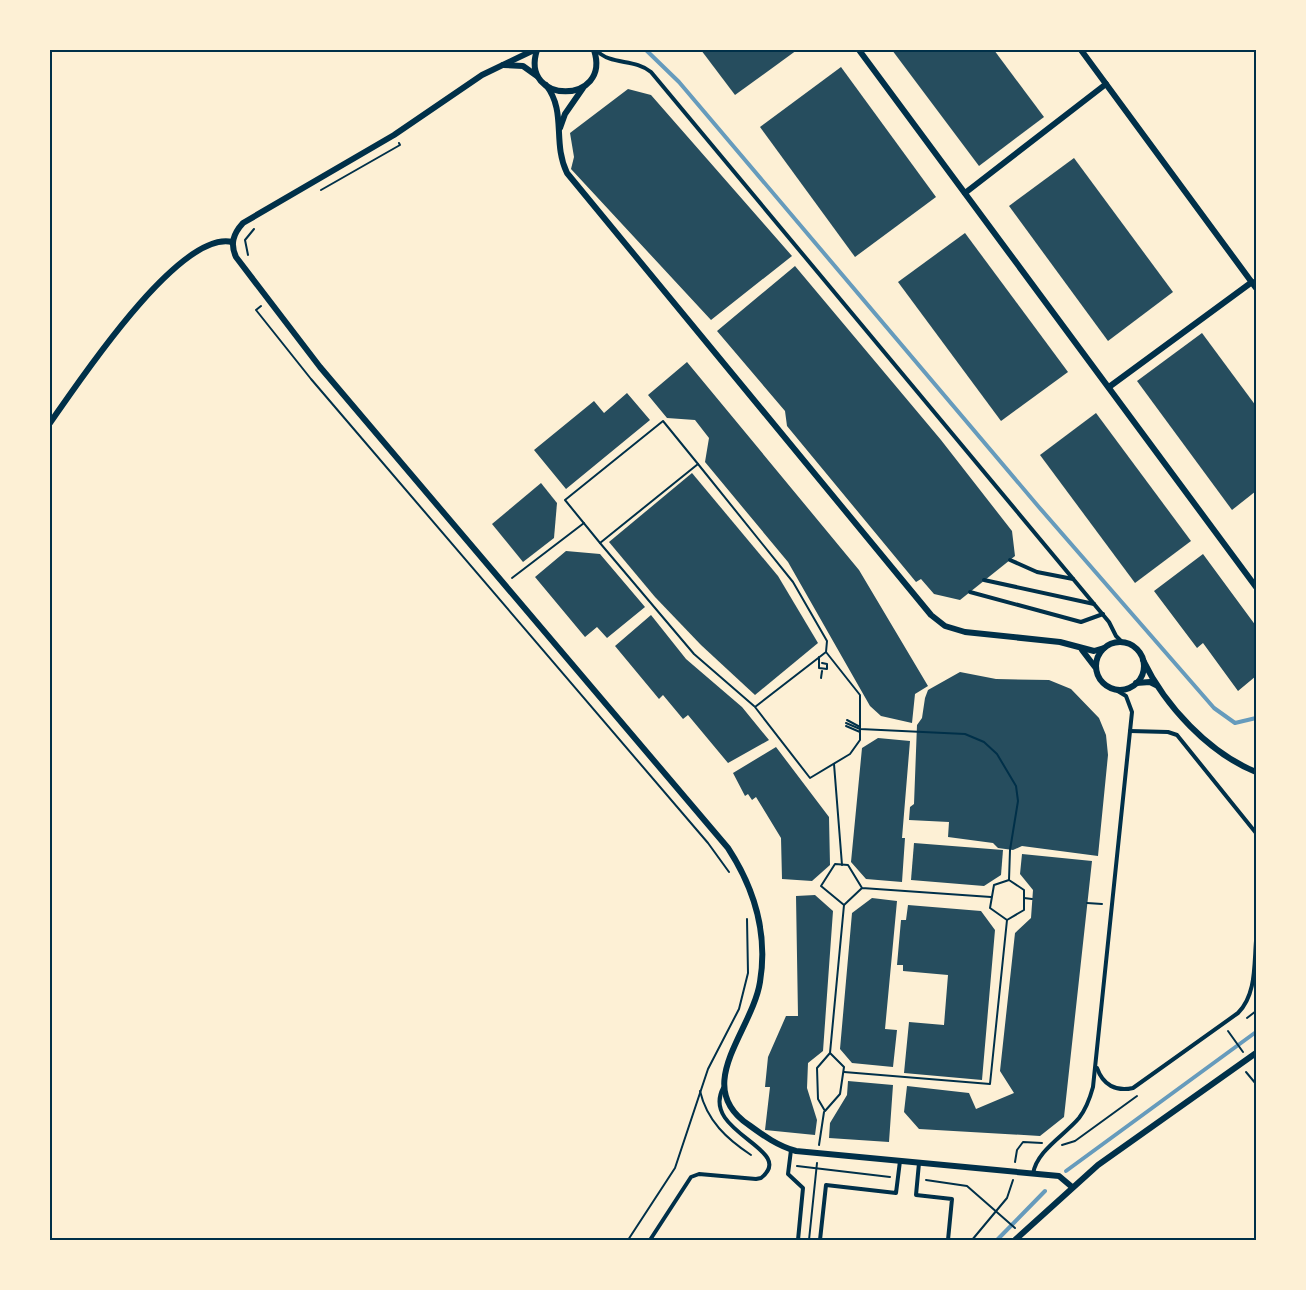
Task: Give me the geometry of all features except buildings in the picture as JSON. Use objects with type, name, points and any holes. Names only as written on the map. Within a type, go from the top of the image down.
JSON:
[{"type":"street","points":[[1072,1187],[1059,1176],[791,1150],[775,1144],[738,1118],[727,1104],[723,1088],[727,1063],[755,1004],[763,961],[759,918],[746,879],[728,848],[320,367],[236,257],[232,243],[238,228],[394,135],[494,68],[536,50],[535,68],[557,101],[558,138],[562,162],[573,180],[937,621],[965,633],[1060,642],[1094,651],[1123,643],[1134,647],[1161,690],[1207,744],[1226,758],[1257,772]]},
{"type":"street","points":[[558,138],[565,114],[595,71],[595,50]]},
{"type":"street","points":[[859,50],[1257,587]]},
{"type":"street","points":[[1081,50],[1257,288]]},
{"type":"street","points":[[494,68],[506,65],[523,66],[539,77]]},
{"type":"street","points":[[965,193],[1106,84]]},
{"type":"street","points":[[546,86],[565,92],[584,87]]},
{"type":"street","points":[[50,423],[96,357],[164,278],[202,249],[222,242],[232,243]]},
{"type":"street","points":[[1109,387],[1252,282]]},
{"type":"street","points":[[1076,646],[1086,653],[1102,683],[1116,690],[1124,690],[1136,683],[1142,675],[1143,660]]},
{"type":"street","points":[[1096,669],[1096,661],[1104,648]]},
{"type":"street","points":[[1136,683],[1150,682],[1161,690]]},
{"type":"street","points":[[1015,1240],[1072,1187],[1257,1053]]},
{"type":"lane","points":[[595,50],[605,57],[638,63],[651,72],[1103,614],[1123,643]]},
{"type":"lane","points":[[1010,560],[1037,572],[1073,579]]},
{"type":"lane","points":[[984,580],[1094,604]]},
{"type":"lane","points":[[970,592],[1081,622],[1103,614]]},
{"type":"lane","points":[[1034,1174],[1037,1161],[1079,1118],[1088,1104],[1093,1087],[1130,731],[1131,707],[1126,696],[1116,690]]},
{"type":"lane","points":[[1130,731],[1168,732],[1177,735],[1257,833]]},
{"type":"lane","points":[[1096,1064],[1102,1079],[1110,1086],[1118,1089],[1133,1088],[1238,1013],[1249,998],[1257,941]]},
{"type":"lane","points":[[650,1240],[691,1177],[699,1174],[756,1179],[767,1172],[768,1159],[765,1151],[732,1128],[723,1118],[718,1105],[723,1088]]},
{"type":"lane","points":[[791,1150],[788,1174],[803,1188],[798,1240]]},
{"type":"lane","points":[[820,1240],[826,1185],[896,1193],[900,1161]]},
{"type":"lane","points":[[919,1163],[916,1195],[952,1199],[948,1240]]},
{"type":"path","points":[[312,195],[400,145],[394,135]]},
{"type":"path","points":[[254,229],[244,240],[248,255],[254,262]]},
{"type":"path","points":[[268,300],[256,310],[708,843],[732,877]]},
{"type":"path","points":[[663,421],[698,464],[793,582],[827,641],[826,652],[860,695],[860,740],[850,754],[810,778],[755,706],[694,654],[565,500],[663,421]]},
{"type":"path","points":[[600,543],[698,464]]},
{"type":"path","points":[[505,584],[584,524]]},
{"type":"path","points":[[755,706],[826,652]]},
{"type":"path","points":[[819,657],[819,668],[827,669],[827,664],[822,663]]},
{"type":"path","points":[[821,678],[822,671]]},
{"type":"path","points":[[860,729],[846,723],[860,729],[965,734],[984,742],[998,754],[1016,786],[1018,801],[1010,850],[1009,879]]},
{"type":"path","points":[[834,764],[842,865]]},
{"type":"path","points":[[844,905],[821,886],[835,864],[848,865],[862,888]]},
{"type":"path","points":[[1007,920],[990,908],[994,885],[1009,879]]},
{"type":"path","points":[[1007,920],[1024,910],[1024,891],[1009,879]]},
{"type":"path","points":[[825,1111],[818,1100],[818,1068],[830,1053],[844,905],[862,888],[992,897]]},
{"type":"path","points":[[1024,898],[1032,899]]},
{"type":"path","points":[[1087,903],[1112,905]]},
{"type":"path","points":[[628,1240],[675,1168],[708,1069],[739,1009],[748,973],[747,916]]},
{"type":"path","points":[[844,1072],[990,1084],[1007,920]]},
{"type":"path","points":[[1247,1017],[1257,1011]]},
{"type":"path","points":[[1228,1031],[1246,1056]]},
{"type":"path","points":[[809,1240],[825,1111],[840,1094],[844,1072],[844,1067],[830,1053]]},
{"type":"path","points":[[1240,1065],[1257,1084]]},
{"type":"path","points":[[972,1240],[1011,1192],[1017,1150],[1023,1142],[1069,1144],[1142,1093]]},
{"type":"path","points":[[1001,1215],[1014,1227]]},
{"type":"waterway","points":[[646,50],[679,82],[1038,506],[1214,708],[1235,723],[1256,718]]},
{"type":"waterway","points":[[1066,1171],[1256,1032]]},
{"type":"waterway","points":[[997,1240],[1045,1191]]}]
